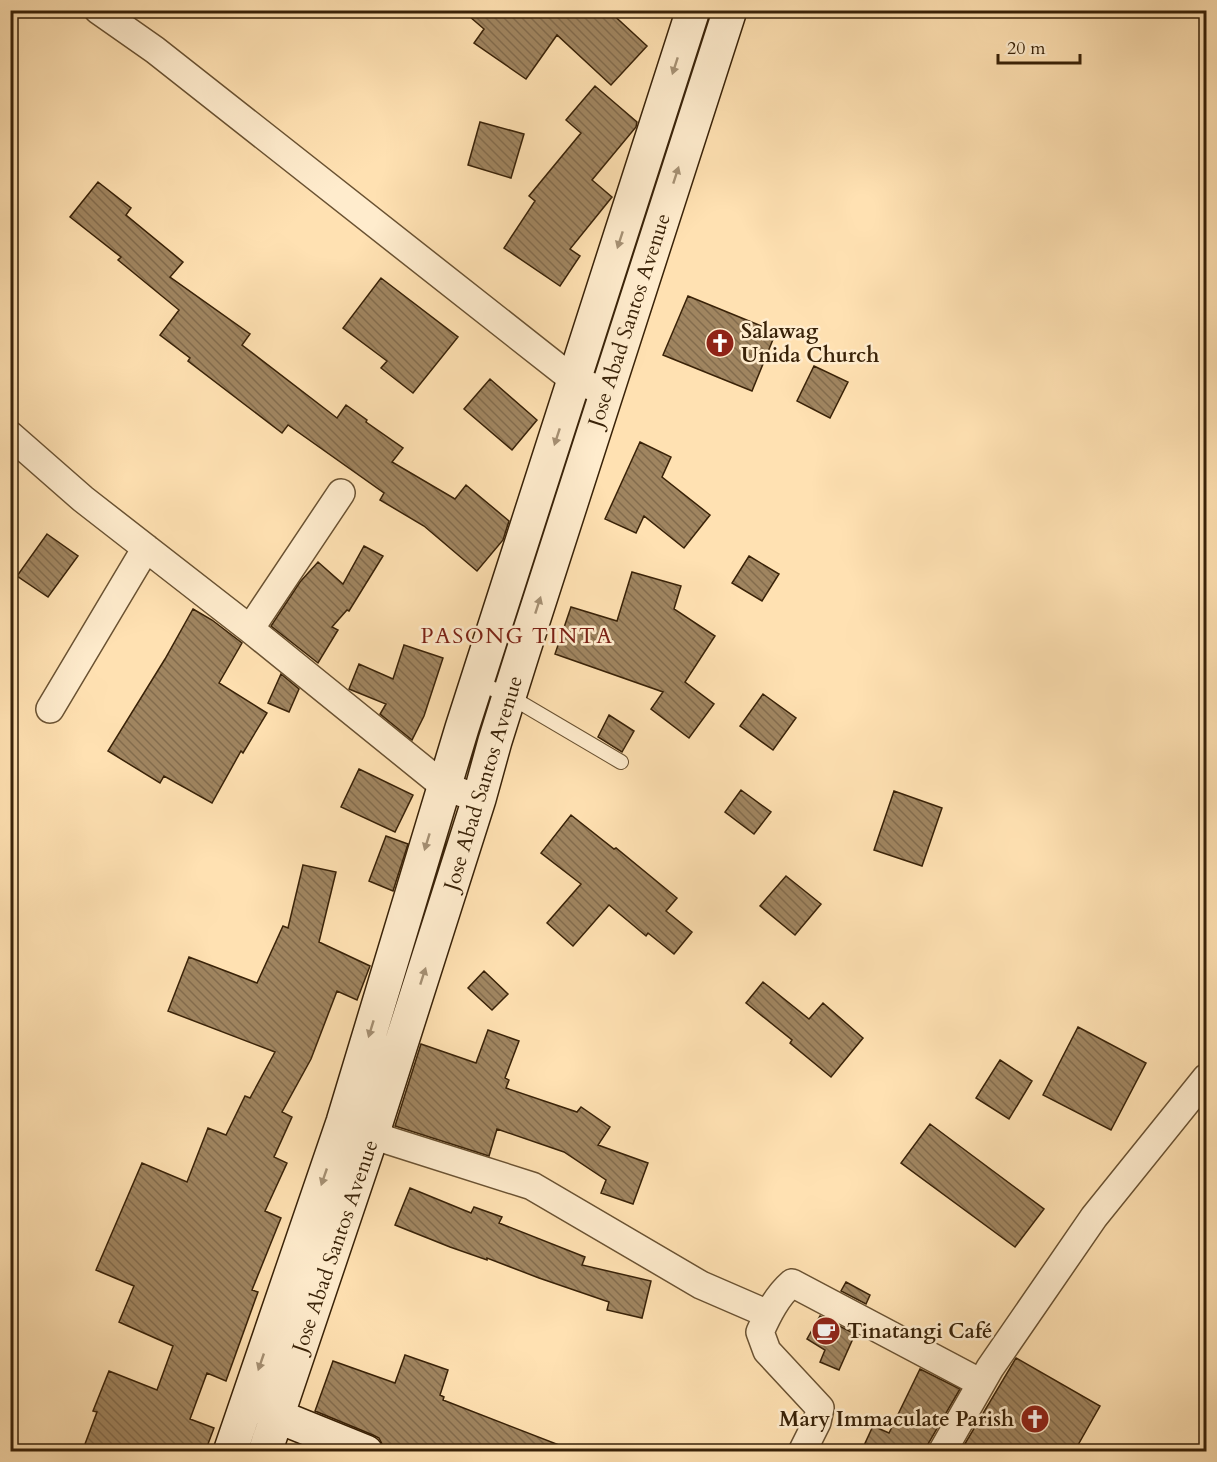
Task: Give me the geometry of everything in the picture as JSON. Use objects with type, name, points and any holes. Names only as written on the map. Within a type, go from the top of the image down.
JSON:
[{"type":"main road","name":"Jose Abad Santos Avenue","points":[[230,1452],[342,1122],[444,786],[693,10]]},
{"type":"main road","name":"Jose Abad Santos Avenue","points":[[265,1452],[374,1132],[479,799],[509,696],[730,10]]},
{"type":"main road","points":[[249,1396],[277,1416],[366,1452]]},
{"type":"street","points":[[98,10],[155,50],[575,381],[606,391]]},
{"type":"street","points":[[10,435],[83,499],[444,786],[479,799]]},
{"type":"street","points":[[249,629],[341,493]]},
{"type":"street","points":[[50,709],[146,548]]},
{"type":"street","points":[[942,1452],[981,1383],[1094,1217],[1206,1078]]},
{"type":"street","points":[[342,1122],[374,1132],[387,1140],[532,1186],[701,1285],[768,1314]]},
{"type":"street","points":[[802,1452],[817,1422],[820,1408],[767,1351],[760,1332],[768,1314],[784,1290],[792,1283],[981,1383]]},
{"type":"lane","points":[[477,682],[509,696],[621,762]]},
{"type":"building","points":[[462,10],[608,10],[647,46],[611,85],[557,35],[526,79],[474,43],[484,29]]},
{"type":"building","points":[[595,86],[637,122],[636,127],[592,180],[612,197],[570,249],[580,256],[560,286],[504,248],[535,201],[529,196],[581,133],[566,120]]},
{"type":"building","points":[[480,122],[524,134],[511,178],[468,165]]},
{"type":"building","points":[[98,182],[131,208],[126,215],[183,262],[170,277],[250,334],[242,345],[337,418],[346,405],[403,448],[392,462],[455,499],[466,485],[509,521],[503,540],[477,571],[424,526],[380,500],[384,493],[288,425],[282,433],[188,361],[190,358],[160,335],[179,310],[118,260],[121,257],[70,217]]},
{"type":"building","points":[[381,278],[458,337],[413,393],[381,368],[387,361],[343,328]]},
{"type":"building","name":"Salawag Unida Church","points":[[688,296],[776,332],[752,391],[663,355]]},
{"type":"building","points":[[814,366],[848,382],[830,418],[797,401]]},
{"type":"building","points":[[490,379],[537,420],[512,450],[464,409]]},
{"type":"building","points":[[640,442],[671,457],[662,477],[710,515],[684,548],[644,516],[636,533],[605,519]]},
{"type":"building","points":[[47,534],[78,556],[48,597],[17,576]]},
{"type":"building","points":[[364,546],[383,556],[349,611],[347,610],[332,627],[338,630],[318,663],[271,626],[300,582],[318,562],[343,584]]},
{"type":"building","points":[[749,556],[779,574],[762,601],[732,583]]},
{"type":"building","points":[[632,572],[681,586],[674,609],[715,636],[685,682],[714,704],[689,738],[651,709],[663,692],[555,654],[571,607],[617,621]]},
{"type":"building","points":[[193,609],[242,643],[219,683],[267,713],[243,753],[241,751],[212,803],[164,776],[160,783],[108,751]]},
{"type":"building","points":[[404,645],[443,658],[424,716],[412,740],[380,714],[386,704],[349,689],[359,664],[393,679]]},
{"type":"building","points":[[281,674],[299,689],[289,712],[268,703]]},
{"type":"building","points":[[763,694],[796,718],[773,750],[740,726]]},
{"type":"building","points":[[609,715],[634,731],[622,752],[598,737]]},
{"type":"building","points":[[359,769],[413,795],[395,832],[341,807]]},
{"type":"building","points":[[741,790],[771,812],[754,834],[725,812]]},
{"type":"building","points":[[894,791],[942,808],[922,866],[874,850]]},
{"type":"building","points":[[571,815],[677,898],[666,911],[692,932],[674,954],[648,933],[646,936],[609,905],[573,946],[547,923],[581,884],[541,853]]},
{"type":"building","points":[[386,836],[408,844],[393,891],[369,881]]},
{"type":"building","points":[[303,865],[336,872],[319,942],[370,966],[357,1000],[337,991],[311,1059],[282,1112],[292,1117],[274,1157],[287,1163],[265,1211],[281,1218],[252,1290],[258,1292],[226,1381],[207,1373],[190,1419],[214,1428],[205,1452],[82,1452],[97,1412],[93,1411],[109,1371],[157,1390],[173,1346],[119,1322],[134,1286],[96,1270],[142,1163],[187,1182],[208,1128],[226,1135],[245,1096],[250,1098],[275,1052],[168,1011],[189,957],[257,983],[283,926],[288,928]]},
{"type":"building","points":[[786,876],[821,904],[795,935],[760,906]]},
{"type":"building","points":[[484,971],[508,994],[492,1010],[468,988]]},
{"type":"building","points":[[763,982],[809,1019],[823,1003],[863,1038],[831,1077],[790,1043],[792,1040],[746,1003]]},
{"type":"building","points":[[1078,1027],[1146,1063],[1111,1130],[1043,1095]]},
{"type":"building","points":[[488,1030],[519,1041],[505,1078],[509,1080],[506,1088],[577,1112],[581,1107],[610,1127],[598,1145],[648,1163],[633,1204],[601,1193],[606,1180],[564,1152],[497,1129],[489,1156],[395,1126],[421,1044],[476,1063]]},
{"type":"building","points":[[1000,1060],[1032,1081],[1009,1119],[976,1098]]},
{"type":"building","points":[[930,1124],[1044,1209],[1015,1247],[901,1163]]},
{"type":"building","points":[[410,1188],[471,1213],[474,1207],[502,1217],[499,1223],[585,1257],[582,1265],[651,1281],[642,1318],[607,1310],[609,1302],[450,1247],[395,1225]]},
{"type":"building","points":[[846,1282],[870,1295],[866,1304],[841,1291]]},
{"type":"building","points":[[820,1316],[855,1334],[839,1370],[820,1362],[825,1350],[807,1339]]},
{"type":"building","points":[[405,1355],[448,1370],[440,1395],[444,1397],[443,1400],[572,1450],[572,1452],[398,1452],[383,1446],[379,1438],[373,1435],[315,1411],[333,1361],[395,1383]]},
{"type":"building","name":"Mary Immaculate Parish","points":[[1016,1358],[1100,1406],[1074,1452],[960,1452]]},
{"type":"building","points":[[920,1369],[960,1389],[928,1444],[926,1452],[861,1452],[873,1426],[889,1433]]},
{"type":"place","name":"Salawag Unida Church","points":[[720,343]]},
{"type":"place","name":"Tinatangi Café","points":[[826,1331]]},
{"type":"place","name":"Mary Immaculate Parish","points":[[1035,1419]]},
{"type":"district","name":"PASONG TINTA","points":[[517,635]]}]
